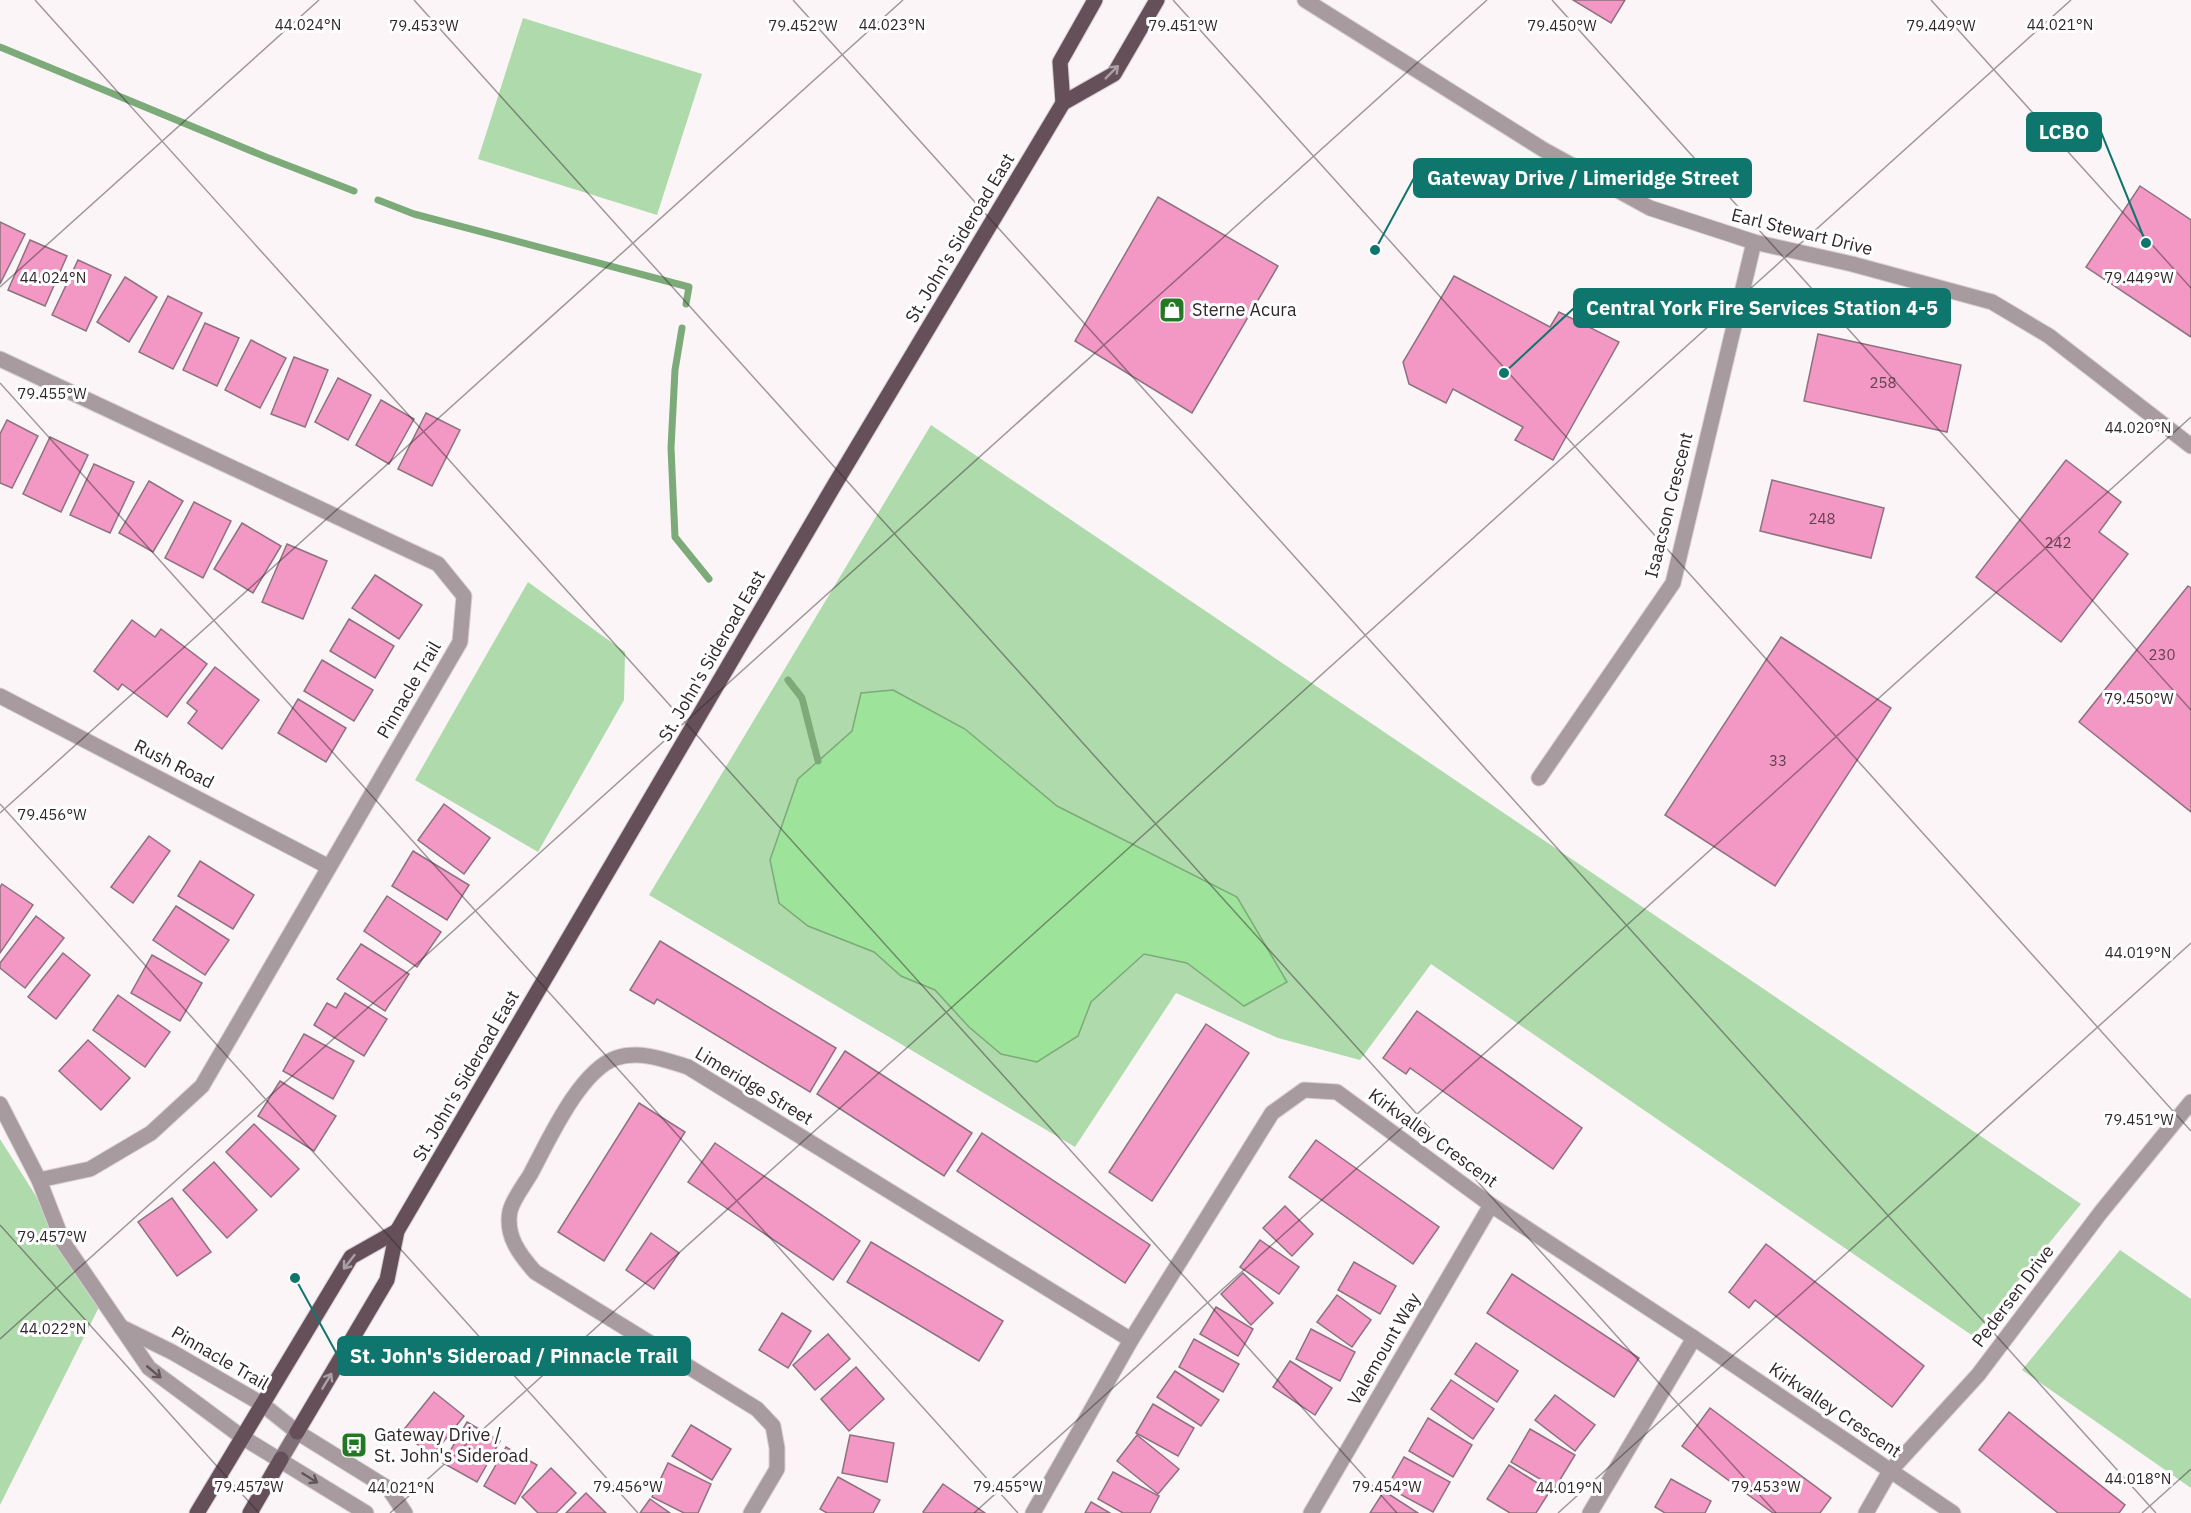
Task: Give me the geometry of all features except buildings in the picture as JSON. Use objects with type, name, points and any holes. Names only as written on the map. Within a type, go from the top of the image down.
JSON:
[{"type":"main road","points":[[1063,103],[1060,62],[1095,0]]},
{"type":"main road","name":"St. John's Sideroad East","points":[[250,1513],[387,1280],[397,1231],[826,499],[1063,103],[1114,74],[1157,0]]},
{"type":"main road","points":[[197,1513],[351,1257],[397,1231]]},
{"type":"street","name":"Earl Stewart Drive","points":[[1305,0],[1544,150],[1650,208],[1754,242],[1852,264],[1992,302],[2049,336],[2191,446]]},
{"type":"street","name":"Isaacson Crescent","points":[[1539,778],[1673,583],[1754,242]]},
{"type":"street","name":"Pinnacle Trail","points":[[0,359],[438,564],[464,596],[460,642],[202,1086],[151,1133],[90,1169],[39,1180]]},
{"type":"street","name":"Rush Road","points":[[0,696],[329,867]]},
{"type":"street","name":"Limeridge Street","points":[[750,1513],[777,1469],[777,1448],[773,1426],[757,1409],[535,1272],[520,1255],[511,1236],[510,1211],[574,1096],[596,1070],[615,1058],[643,1054],[688,1066],[1131,1340]]},
{"type":"street","name":"Kirkvalley Crescent","points":[[1034,1513],[1131,1340],[1272,1113],[1304,1090],[1336,1092],[1491,1205],[1694,1338],[1953,1513]]},
{"type":"street","name":"Pedersen Drive","points":[[1866,1513],[1890,1471],[1978,1375],[2101,1212],[2191,1102]]},
{"type":"street","points":[[0,1104],[39,1180],[63,1242],[148,1368],[242,1437],[366,1513]]},
{"type":"street","name":"Valemount Way","points":[[1311,1513],[1491,1205]]},
{"type":"street","name":"Pinnacle Trail","points":[[118,1326],[172,1352],[262,1404],[297,1431],[389,1489],[405,1513]]},
{"type":"street","points":[[1590,1513],[1694,1338]]},
{"type":"shaded area","points":[[523,18],[702,74],[657,215],[478,159]]},
{"type":"shaded area","points":[[931,425],[2081,1204],[1973,1336],[1431,964],[1360,1060],[1278,1038],[1176,993],[1075,1147],[649,895]]},
{"type":"shaded area","points":[[528,582],[625,652],[624,700],[538,852],[415,780]]},
{"type":"shaded area","points":[[893,690],[965,729],[1057,806],[1237,897],[1287,982],[1244,1006],[1187,963],[1144,954],[1091,1002],[1078,1036],[1037,1062],[1001,1054],[969,1027],[935,990],[901,976],[874,952],[808,926],[779,903],[770,860],[798,779],[852,731],[861,693]]},
{"type":"shaded area","points":[[0,1139],[102,1301],[0,1505]]},
{"type":"shaded area","points":[[2120,1250],[2191,1299],[2191,1488],[2022,1370]]},
{"type":"waterway","points":[[0,47],[354,191]]},
{"type":"waterway","points":[[378,200],[414,214],[689,287],[686,304]]},
{"type":"waterway","points":[[682,328],[675,370],[671,448],[675,537],[709,579]]},
{"type":"waterway","points":[[788,680],[802,698],[818,761]]},
{"type":"place","name":"LCBO","points":[[2146,243]]},
{"type":"place","name":"Gateway Drive / Limeridge Street","points":[[1375,250]]},
{"type":"place","name":"Sterne Acura","points":[[1172,310]]},
{"type":"place","name":"Central York Fire Services Station 4-5","points":[[1504,373]]},
{"type":"place","name":"St. John's Sideroad / Pinnacle Trail","points":[[295,1278]]},
{"type":"place","name":"Gateway Drive / St. John's Sideroad","points":[[354,1445]]}]
